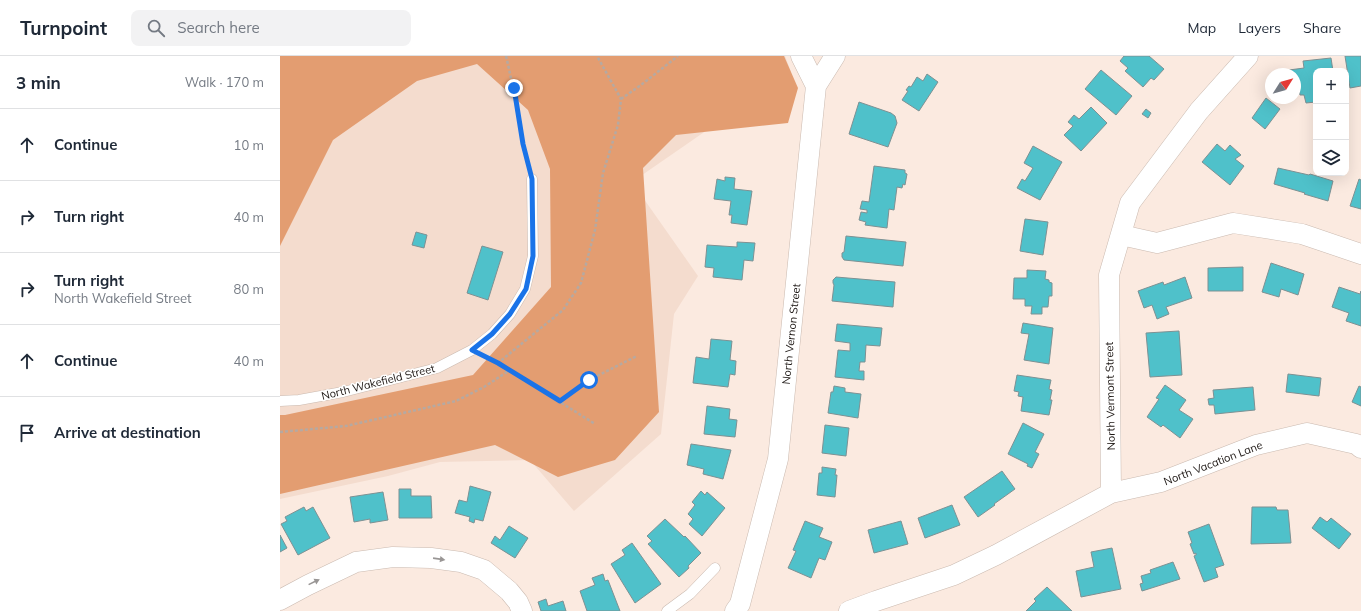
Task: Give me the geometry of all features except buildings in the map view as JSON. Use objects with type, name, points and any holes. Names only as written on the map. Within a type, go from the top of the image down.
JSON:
[{"type":"street","points":[[802,56],[816,86]]},
{"type":"street","name":"North Vernon Street","points":[[735,611],[740,604],[778,459],[816,86],[835,56]]},
{"type":"street","name":"North Vermont Street","points":[[1111,493],[1109,275],[1130,203],[1199,111],[1248,56]]},
{"type":"street","points":[[1121,235],[1158,243],[1233,223],[1302,234],[1361,254]]},
{"type":"street","name":"North Vacation Lane","points":[[1111,493],[1161,482],[1256,445],[1307,433],[1356,444],[1361,448]]},
{"type":"street","points":[[849,611],[954,575],[996,555],[1111,493]]},
{"type":"street","points":[[280,600],[356,562],[393,557],[431,558],[461,562],[484,570],[510,591],[518,602],[522,611]]},
{"type":"lane","name":"North Wakefield Street","points":[[280,401],[299,400],[343,392],[437,368],[472,350],[492,334],[510,314],[526,289],[533,256],[532,179]]},
{"type":"lane","points":[[667,611],[690,594],[715,568]]},
{"type":"path","points":[[506,56],[514,88],[523,144],[532,179]]},
{"type":"path","points":[[498,363],[563,310],[581,283],[595,230],[603,173],[618,125],[621,99],[597,56]]},
{"type":"path","points":[[621,99],[678,56]]},
{"type":"path","points":[[472,350],[510,370],[595,424]]},
{"type":"path","points":[[560,401],[589,380],[637,356]]},
{"type":"path","points":[[280,432],[346,426],[456,400],[484,388],[510,370]]},
{"type":"shaded area","points":[[280,56],[784,56],[798,88],[788,123],[676,135],[643,168],[659,412],[615,460],[558,477],[495,445],[280,494],[280,415],[473,375],[551,287],[550,169],[528,110],[477,64],[417,81],[333,140],[280,246]]},
{"type":"shaded area","points":[[317,56],[785,56],[791,72],[632,182],[698,276],[674,314],[661,434],[574,511],[530,460],[440,462],[388,476],[280,499],[280,99]]},
{"type":"route","points":[[514,88],[523,144],[532,179],[533,256],[526,289],[510,314],[492,334],[472,350],[498,363],[560,401],[589,380]]}]
